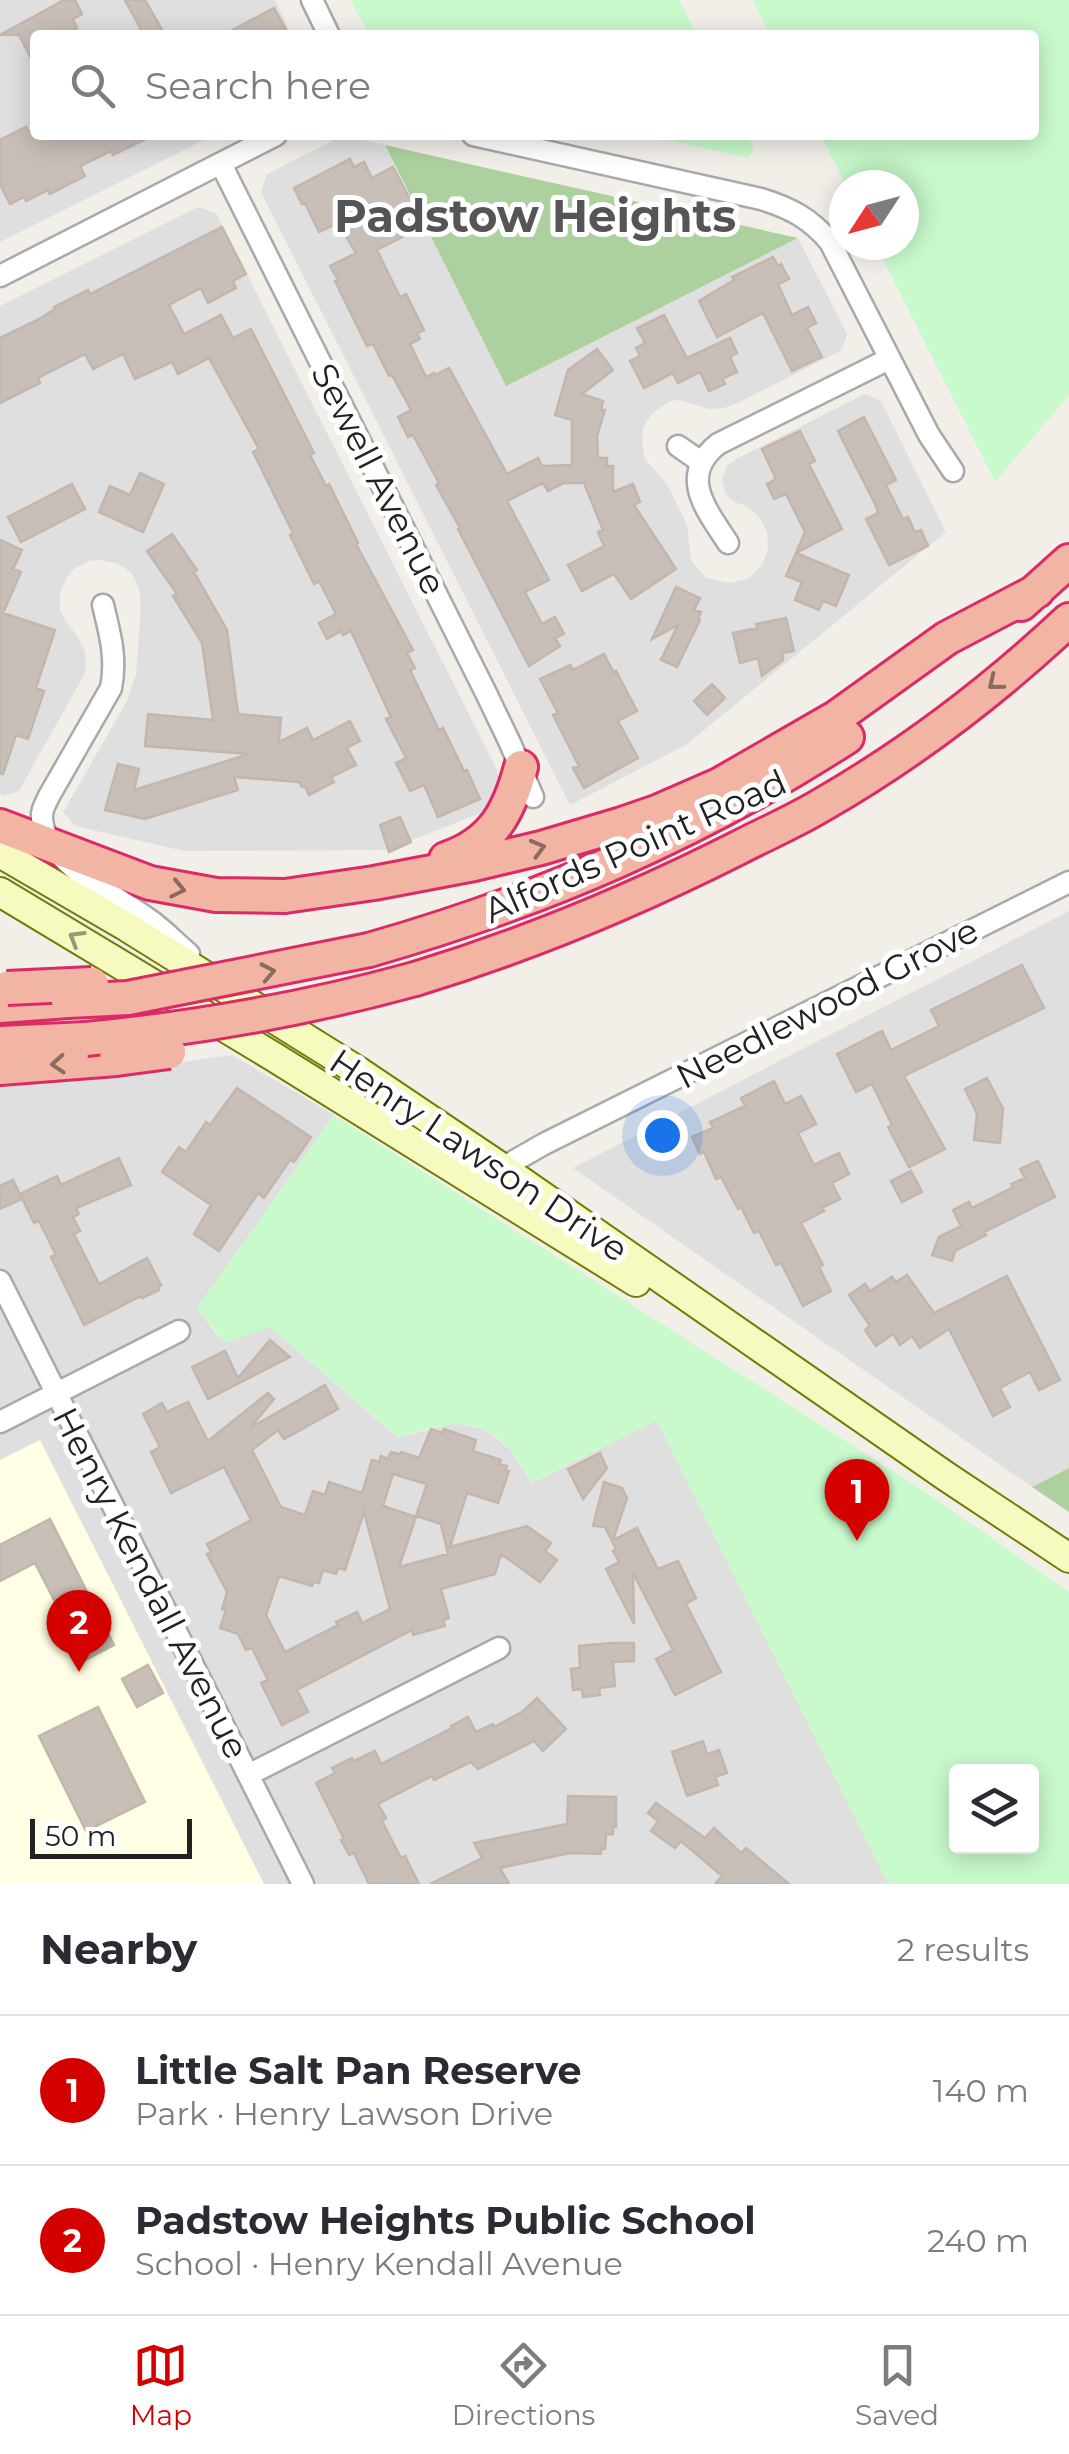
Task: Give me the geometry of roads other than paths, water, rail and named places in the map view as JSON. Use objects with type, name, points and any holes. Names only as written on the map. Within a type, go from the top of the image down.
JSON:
[{"type":"highway","name":"Alfords Point Road","points":[[4,997],[128,998],[231,979],[369,950],[538,896],[629,858],[782,778],[866,724],[962,653],[1069,561]]},
{"type":"highway","points":[[0,826],[150,883],[216,895],[286,896],[474,864],[622,824],[719,785],[800,740],[948,638],[1037,591]]},
{"type":"highway","name":"Alfords Point Road","points":[[0,1043],[176,1030],[426,986],[636,898],[818,807],[947,720],[1069,620]]},
{"type":"highway","points":[[374,883],[476,846],[527,782]]},
{"type":"highway","points":[[0,1068],[116,1059],[273,1034],[349,1017],[426,986]]},
{"type":"main road","name":"Henry Lawson Drive","points":[[0,852],[127,926],[358,1071],[495,1179]]},
{"type":"main road","name":"Henry Lawson Drive","points":[[0,892],[274,1057],[495,1179],[1069,1558]]},
{"type":"street","points":[[312,0],[327,30]]},
{"type":"street","points":[[0,276],[267,140]]},
{"type":"street","points":[[496,140],[761,199],[806,217],[830,242],[928,435],[953,471]]},
{"type":"street","name":"Sewell Avenue","points":[[221,164],[527,782]]},
{"type":"street","points":[[728,543],[699,492],[696,477],[707,453],[890,358]]},
{"type":"street","points":[[678,446],[701,462]]},
{"type":"street","points":[[103,604],[115,670],[106,697],[43,810],[43,827],[53,846],[76,870],[149,919],[236,996]]},
{"type":"street","name":"Needlewood Grove","points":[[495,1179],[544,1144],[1069,882]]},
{"type":"street","name":"Henry Kendall Avenue","points":[[0,1281],[303,1884]]},
{"type":"street","points":[[0,1422],[179,1331]]},
{"type":"street","points":[[248,1775],[499,1648]]},
{"type":"place","name":"Little Salt Pan Reserve","points":[[857,1541]]},
{"type":"place","name":"Padstow Heights Public School","points":[[79,1672]]},
{"type":"district","name":"Padstow Heights","points":[[535,215]]}]
